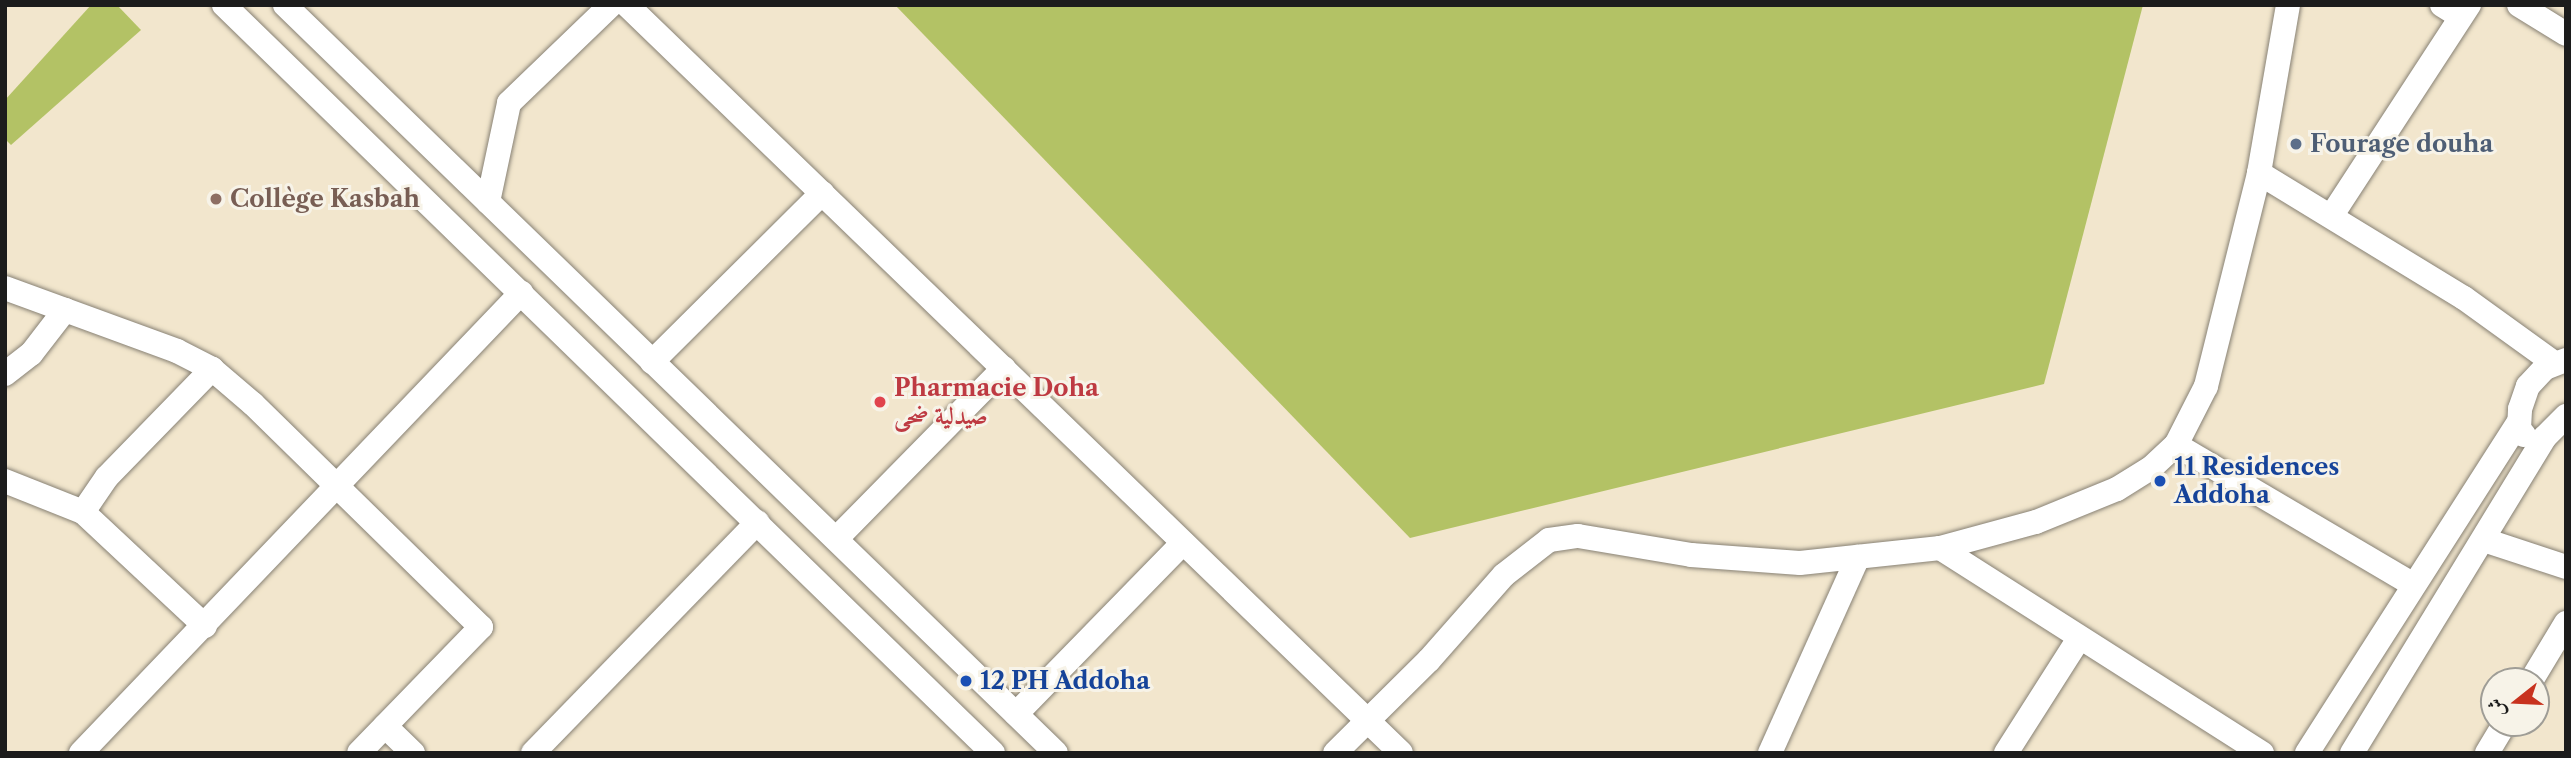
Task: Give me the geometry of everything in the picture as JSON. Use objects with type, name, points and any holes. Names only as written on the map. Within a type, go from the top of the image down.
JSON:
[{"type":"street","points":[[224,5],[758,522],[988,751]]},
{"type":"street","points":[[285,5],[1056,753]]},
{"type":"street","points":[[488,202],[509,103],[611,5]]},
{"type":"street","points":[[628,5],[1401,753]]},
{"type":"street","points":[[1335,753],[1429,660],[1504,575],[1549,540],[1578,536],[1741,561],[1800,563],[1940,548],[1996,535],[2078,506],[2151,468],[2176,445],[2206,386],[2259,173],[2288,5]]},
{"type":"street","points":[[2519,5],[2566,34]]},
{"type":"street","points":[[2332,215],[2457,9]]},
{"type":"street","points":[[2259,173],[2332,215],[2561,357],[2528,386],[2519,422],[2412,584],[2307,753]]},
{"type":"street","points":[[652,362],[822,193]]},
{"type":"street","points":[[5,288],[212,369],[338,485],[481,627],[359,753]]},
{"type":"street","points":[[81,753],[520,293]]},
{"type":"street","points":[[5,374],[31,354],[65,310]]},
{"type":"street","points":[[837,538],[1004,368]]},
{"type":"street","points":[[83,512],[107,477],[212,369]]},
{"type":"street","points":[[2519,422],[2524,435],[2557,431]]},
{"type":"street","points":[[2352,753],[2484,541],[2557,431]]},
{"type":"street","points":[[2176,445],[2412,584]]},
{"type":"street","points":[[5,481],[83,512],[205,626]]},
{"type":"street","points":[[533,753],[758,522]]},
{"type":"street","points":[[2484,541],[2566,568]]},
{"type":"street","points":[[1016,714],[1183,543]]},
{"type":"street","points":[[1940,548],[2078,640],[2262,753]]},
{"type":"street","points":[[1770,753],[1858,557]]},
{"type":"street","points":[[2539,667],[2566,623]]},
{"type":"street","points":[[2006,753],[2078,640]]},
{"type":"street","points":[[385,726],[413,753]]},
{"type":"street","points":[[2487,753],[2497,737]]},
{"type":"green space","points":[[91,5],[117,5],[141,30],[11,145],[5,139],[5,100]]},
{"type":"green space","points":[[895,5],[2143,5],[2044,384],[1410,538]]},
{"type":"place","name":"Fourage douha","points":[[2296,144]]},
{"type":"place","name":"Collège Kasbah","points":[[216,199]]},
{"type":"place","name":"Pharmacie Doha صيدلية ضحى","points":[[880,402]]},
{"type":"place","name":"11 Residences Addoha","points":[[2160,481]]},
{"type":"place","name":"12 PH Addoha","points":[[966,681]]}]
